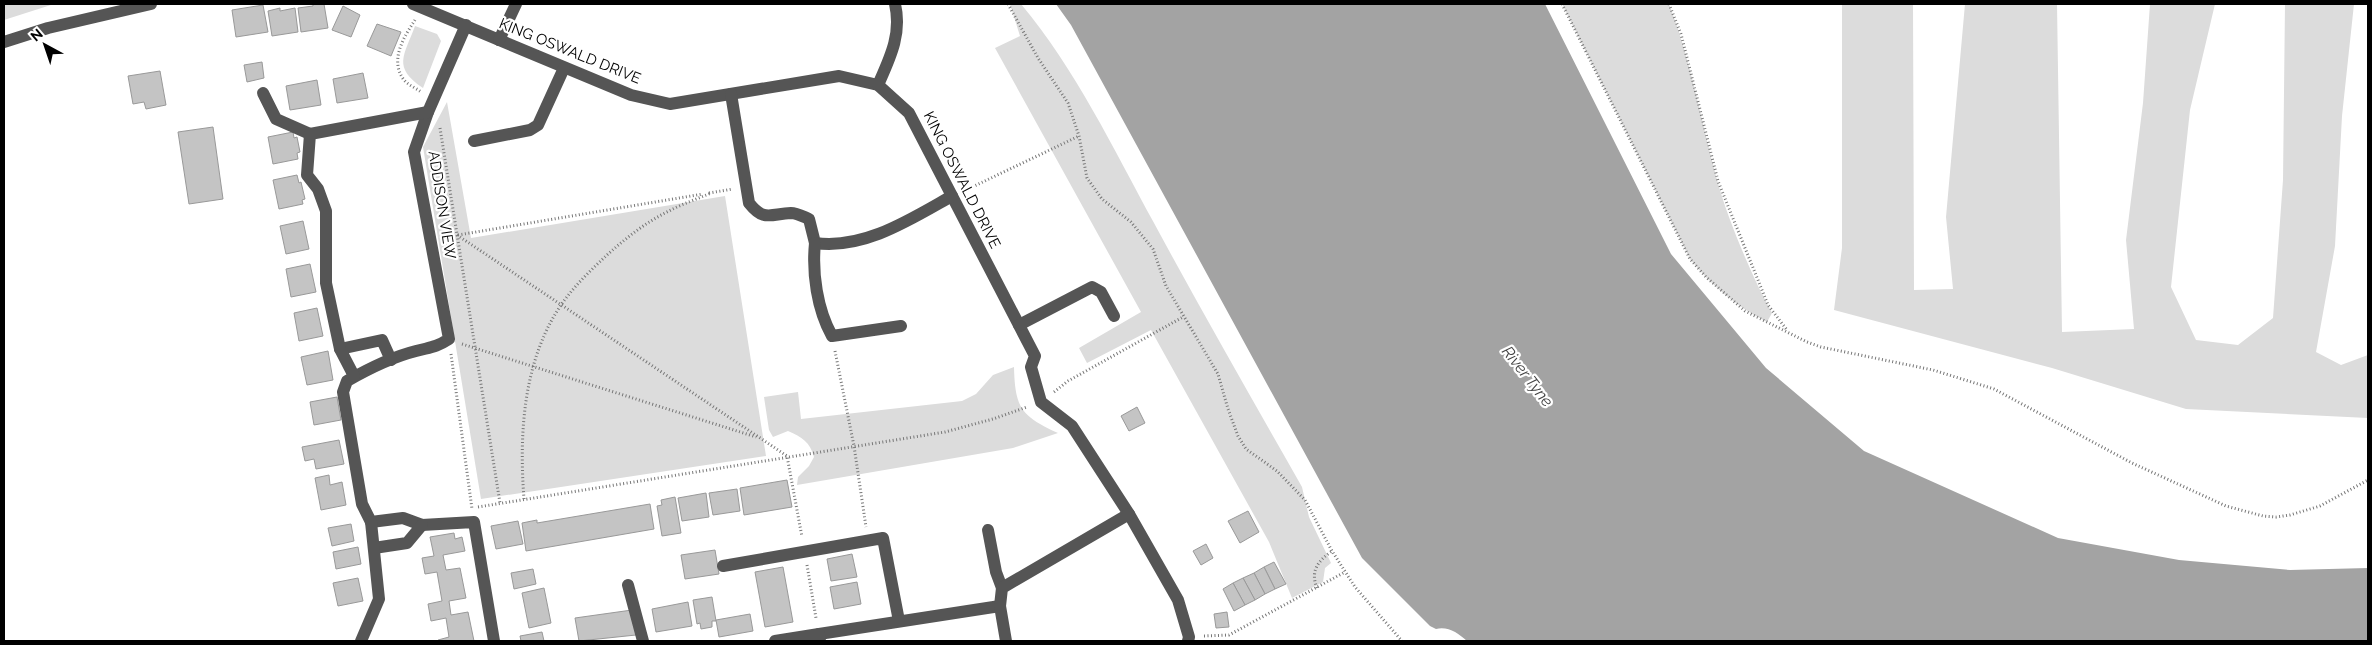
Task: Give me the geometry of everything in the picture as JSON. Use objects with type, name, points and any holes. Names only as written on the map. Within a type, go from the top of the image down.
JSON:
[{"type":"street","points":[[4,42],[48,28],[151,4]]},
{"type":"street","points":[[499,40],[516,4]]},
{"type":"street","points":[[878,85],[895,42],[899,20],[895,4]]},
{"type":"street","name":"KING OSWALD DRIVE","points":[[417,6],[631,96],[670,104],[839,76],[878,85],[909,113],[1020,325],[1035,356],[1031,367],[1041,402]]},
{"type":"street","name":"ADDISON VIEW","points":[[449,339],[414,152],[428,112],[466,25]]},
{"type":"street","points":[[474,142],[530,130],[538,125],[564,68]]},
{"type":"street","points":[[263,93],[276,118],[310,134],[428,112]]},
{"type":"street","points":[[731,94],[749,203],[757,213],[772,217],[792,213],[810,219],[815,243],[813,262],[823,319],[832,336],[901,326]]},
{"type":"street","points":[[310,134],[307,175],[318,189],[326,211],[326,283],[340,349],[354,376]]},
{"type":"street","points":[[815,243],[830,245],[866,239],[906,221],[952,196]]},
{"type":"street","points":[[1020,325],[1092,287],[1101,292],[1114,316]]},
{"type":"street","points":[[361,641],[379,599],[371,522],[362,504],[343,392],[347,380],[354,376],[415,351],[435,348],[449,339]]},
{"type":"street","points":[[340,349],[382,340],[391,360]]},
{"type":"street","points":[[1041,402],[1072,426],[1129,514],[1178,600],[1188,639]]},
{"type":"street","points":[[1002,588],[1129,514]]},
{"type":"street","points":[[371,522],[403,518],[422,525],[474,522],[494,641]]},
{"type":"street","points":[[374,548],[407,543],[422,525]]},
{"type":"street","points":[[988,530],[996,572],[1002,588],[1000,606],[1006,641]]},
{"type":"street","points":[[723,566],[883,538],[899,621]]},
{"type":"street","points":[[628,585],[643,641]]},
{"type":"street","points":[[775,641],[819,638],[899,621],[1000,606]]},
{"type":"path","points":[[1008,4],[1038,58],[1068,103],[1079,136],[1087,178],[1102,199],[1131,222],[1153,250],[1166,286],[1218,374],[1238,436],[1246,449],[1277,472],[1304,500],[1332,551],[1355,587],[1402,641]]},
{"type":"path","points":[[1562,4],[1690,259],[1706,277],[1745,311],[1821,347],[1933,370],[1994,389],[2132,463],[2226,506],[2244,511],[2276,517],[2306,512],[2368,480]]},
{"type":"path","points":[[1669,4],[1681,34],[1725,202],[1768,305],[1778,322],[1789,332]]},
{"type":"path","points":[[417,6],[403,39],[397,62],[405,81],[433,100]]},
{"type":"path","points":[[440,127],[500,503]]},
{"type":"path","points":[[952,196],[1079,136]]},
{"type":"path","points":[[457,235],[747,187]]},
{"type":"path","points":[[524,499],[521,467],[527,393],[534,366],[545,337],[561,305],[589,272],[629,236],[668,211],[710,193]]},
{"type":"path","points":[[457,235],[787,456],[819,638]]},
{"type":"path","points":[[472,508],[945,432],[993,419],[1041,402],[1068,381],[1183,317]]},
{"type":"path","points":[[832,336],[854,446],[868,541]]},
{"type":"path","points":[[474,522],[449,339],[762,439]]},
{"type":"path","points":[[1317,588],[1314,580],[1314,570],[1321,560],[1332,551]]},
{"type":"path","points":[[1188,639],[1229,635],[1345,572]]},
{"type":"shaded area","points":[[4,4],[54,4],[4,20]]},
{"type":"shaded area","points":[[1010,4],[1021,4],[1041,29],[1093,110],[1172,256],[1302,487],[1309,517],[1331,563],[1325,568],[1323,582],[1292,598],[1269,542],[1151,330],[1087,363],[1079,348],[1141,312],[995,48],[1020,36]]},
{"type":"shaded area","points":[[1562,4],[1669,4],[1690,69],[1711,158],[1727,213],[1741,248],[1772,313],[1767,322],[1725,295],[1690,259]]},
{"type":"shaded area","points":[[1842,4],[1913,4],[1914,290],[1953,289],[1946,217],[1965,4],[2057,4],[2062,332],[2134,329],[2126,240],[2143,103],[2150,4],[2215,4],[2190,110],[2171,287],[2196,340],[2238,345],[2273,318],[2283,180],[2285,4],[2354,4],[2342,116],[2335,246],[2316,352],[2341,365],[2368,355],[2368,418],[2186,409],[2052,368],[1834,310],[1842,248]]},
{"type":"shaded area","points":[[415,26],[437,34],[441,41],[423,88],[407,74],[403,60]]},
{"type":"shaded area","points":[[447,102],[471,238],[725,196],[766,456],[481,499],[423,147]]},
{"type":"shaded area","points":[[1014,367],[1016,392],[1022,409],[1036,421],[1058,433],[1013,448],[797,485],[798,477],[809,466],[814,457],[810,447],[801,438],[788,431],[773,437],[769,430],[764,397],[798,392],[801,419],[962,401],[976,394],[993,375]]},
{"type":"water","name":"River Tyne","points":[[1056,4],[1545,4],[1671,254],[1766,368],[1864,451],[2058,538],[2179,560],[2290,570],[2368,568],[2368,641],[1467,641],[1453,631],[1445,628],[1436,629],[1430,626],[1362,558],[1071,25]]},
{"type":"building","points":[[313,4],[324,4],[328,28],[301,32],[298,8],[313,6]]},
{"type":"building","points":[[263,5],[268,32],[236,37],[232,10]]},
{"type":"building","points":[[343,6],[360,15],[351,37],[332,30]]},
{"type":"building","points":[[280,8],[280,11],[295,8],[298,32],[272,36],[268,11]]},
{"type":"building","points":[[377,24],[401,32],[391,56],[367,46]]},
{"type":"building","points":[[262,62],[264,78],[247,82],[244,65]]},
{"type":"building","points":[[160,71],[166,105],[146,109],[144,102],[133,104],[128,76]]},
{"type":"building","points":[[363,73],[368,98],[337,103],[333,79]]},
{"type":"building","points":[[317,80],[321,105],[290,110],[286,86]]},
{"type":"building","points":[[213,127],[223,199],[189,204],[178,132]]},
{"type":"building","points":[[293,132],[294,138],[297,137],[300,152],[297,153],[298,159],[273,164],[268,137]]},
{"type":"building","points":[[297,175],[299,183],[301,182],[305,199],[302,200],[303,204],[279,209],[273,180]]},
{"type":"building","points":[[303,221],[309,249],[286,254],[280,226]]},
{"type":"building","points":[[310,264],[316,292],[291,297],[286,269]]},
{"type":"building","points":[[317,308],[323,336],[299,341],[294,313]]},
{"type":"building","points":[[328,351],[333,380],[307,385],[301,357]]},
{"type":"building","points":[[337,397],[341,420],[314,425],[310,402]]},
{"type":"building","points":[[1137,407],[1145,423],[1129,431],[1121,416]]},
{"type":"building","points":[[339,440],[344,464],[316,469],[314,459],[305,461],[302,447]]},
{"type":"building","points":[[329,475],[330,485],[342,482],[346,505],[321,510],[315,478]]},
{"type":"building","points":[[787,480],[792,507],[744,515],[740,488]]},
{"type":"building","points":[[737,489],[740,511],[713,515],[709,493]]},
{"type":"building","points":[[706,493],[709,517],[682,521],[678,498]]},
{"type":"building","points":[[675,497],[681,533],[662,536],[657,506],[662,505],[661,500]]},
{"type":"building","points":[[650,504],[654,529],[526,551],[522,523],[537,520],[537,523]]},
{"type":"building","points":[[1248,511],[1259,532],[1240,543],[1228,521]]},
{"type":"building","points":[[518,521],[523,544],[496,549],[491,526]]},
{"type":"building","points":[[351,524],[354,541],[332,546],[328,528]]},
{"type":"building","points":[[454,533],[455,539],[462,537],[465,551],[443,555],[446,570],[460,568],[466,598],[449,601],[451,615],[468,612],[474,641],[438,641],[449,637],[446,618],[431,621],[428,604],[442,601],[437,572],[425,574],[422,558],[434,556],[430,537]]},
{"type":"building","points":[[1206,544],[1213,558],[1201,565],[1193,551]]},
{"type":"building","points":[[358,547],[361,564],[336,569],[333,552]]},
{"type":"building","points":[[715,550],[719,574],[685,579],[681,555]]},
{"type":"building","points":[[852,554],[857,577],[831,581],[827,559]]},
{"type":"building","points":[[1274,562],[1286,584],[1275,589],[1264,567]]},
{"type":"building","points":[[783,567],[793,622],[765,627],[755,572]]},
{"type":"building","points":[[1264,567],[1275,589],[1265,594],[1254,573]]},
{"type":"building","points":[[533,569],[536,584],[514,589],[511,573]]},
{"type":"building","points":[[1254,573],[1265,594],[1255,600],[1243,578]]},
{"type":"building","points":[[358,578],[363,601],[338,606],[333,583]]},
{"type":"building","points":[[1243,578],[1255,600],[1245,605],[1233,583]]},
{"type":"building","points":[[857,582],[861,604],[834,609],[830,587]]},
{"type":"building","points":[[1233,583],[1245,605],[1234,611],[1223,589]]},
{"type":"building","points":[[544,588],[551,623],[529,628],[522,593]]},
{"type":"building","points":[[712,597],[716,621],[712,621],[712,627],[701,629],[700,623],[697,624],[693,600]]},
{"type":"building","points":[[688,602],[692,626],[656,632],[652,609]]},
{"type":"building","points":[[632,610],[636,635],[579,641],[575,618]]},
{"type":"building","points":[[1227,612],[1229,627],[1216,628],[1214,614]]},
{"type":"building","points":[[750,614],[753,631],[719,637],[716,620]]},
{"type":"building","points":[[542,632],[544,641],[521,641],[520,636]]}]
